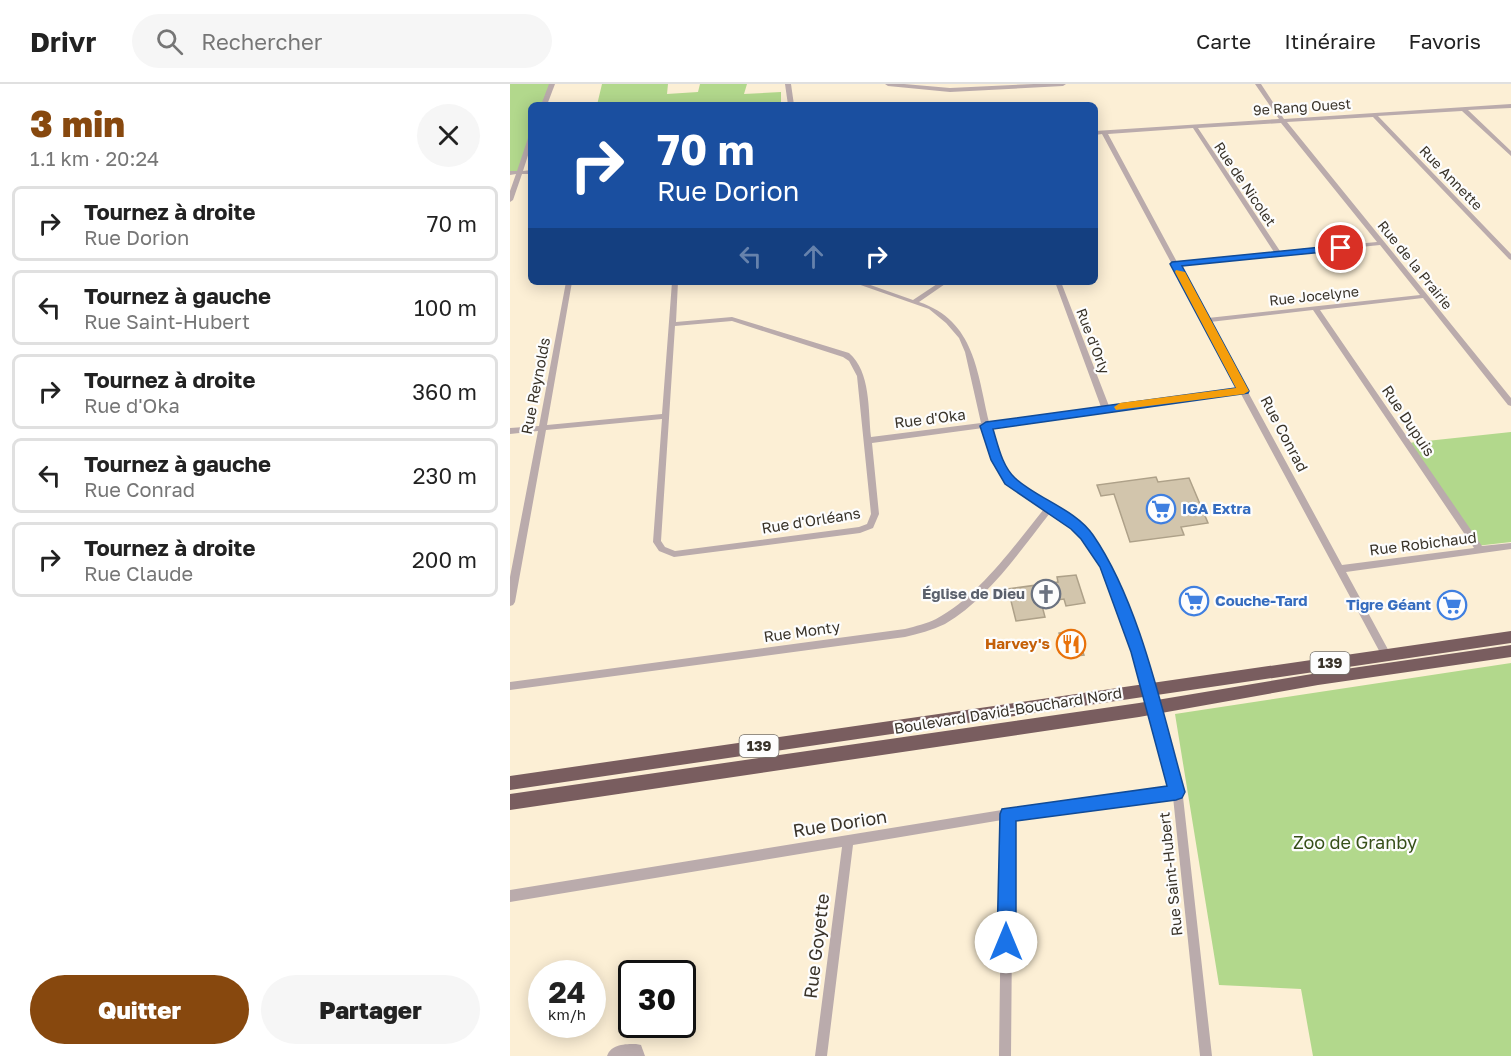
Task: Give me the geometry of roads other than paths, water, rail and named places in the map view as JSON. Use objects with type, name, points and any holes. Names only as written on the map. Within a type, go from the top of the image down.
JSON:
[{"type":"highway","name":"Boulevard David-Bouchard Nord","points":[[510,783],[1511,637]]},
{"type":"highway","name":"Boulevard David-Bouchard Nord","points":[[510,802],[1155,707],[1318,679],[1511,651]]},
{"type":"street","points":[[545,102],[552,84]]},
{"type":"street","points":[[788,84],[791,102]]},
{"type":"street","points":[[888,84],[950,90],[1063,84]]},
{"type":"street","name":"Rue de la Prairie","points":[[1258,84],[1283,121],[1511,403]]},
{"type":"street","name":"9e Rang Ouest","points":[[1098,133],[1511,106]]},
{"type":"street","points":[[1463,109],[1511,153]]},
{"type":"street","name":"Rue Annette","points":[[1374,115],[1511,258]]},
{"type":"street","name":"Rue de Nicolet","points":[[1194,126],[1278,254]]},
{"type":"street","name":"Rue Conrad","points":[[1104,132],[1386,655]]},
{"type":"street","points":[[510,200],[528,146]]},
{"type":"street","points":[[510,173],[528,172]]},
{"type":"street","points":[[1175,264],[1382,243]]},
{"type":"street","name":"Rue Reynolds","points":[[510,602],[568,285]]},
{"type":"street","name":"Rue d'Orléans","points":[[672,324],[732,319],[846,355],[852,360],[861,376],[870,440],[875,514],[870,526],[860,530],[674,554],[662,549],[657,542],[666,416],[672,324],[675,285]]},
{"type":"street","name":"Rue Saint-Hubert","points":[[865,285],[931,308],[962,337],[969,352],[986,426],[997,460],[1010,481],[1086,535],[1106,566],[1150,690],[1176,792],[1206,1056]]},
{"type":"street","points":[[916,301],[940,285]]},
{"type":"street","name":"Rue d'Orly","points":[[1059,285],[1106,409]]},
{"type":"street","name":"Rue Jocelyne","points":[[1206,320],[1425,296]]},
{"type":"street","name":"Rue Dupuis","points":[[1315,308],[1480,550]]},
{"type":"street","name":"Rue d'Oka","points":[[870,440],[1244,391]]},
{"type":"street","points":[[510,431],[666,416]]},
{"type":"street","name":"Rue Monty","points":[[510,686],[905,633],[920,629],[942,621],[966,605],[1049,508]]},
{"type":"street","name":"Rue Robichaud","points":[[1340,569],[1511,546]]},
{"type":"street","name":"Rue Dorion","points":[[510,896],[1008,814],[1176,792]]},
{"type":"street","points":[[1005,1056],[1008,814]]},
{"type":"street","name":"Rue Goyette","points":[[821,1056],[848,841]]},
{"type":"street","points":[[613,1056],[621,1051],[636,1050],[639,1056]]},
{"type":"place","name":"IGA Extra","points":[[1161,509]]},
{"type":"place","name":"Église de Dieu","points":[[1046,594]]},
{"type":"place","name":"Couche-Tard","points":[[1194,601]]},
{"type":"place","name":"Tigre Géant","points":[[1452,605]]},
{"type":"place","name":"Harvey's","points":[[1071,644]]},
{"type":"park label","name":"Zoo de Granby","points":[[1355,843]]}]
